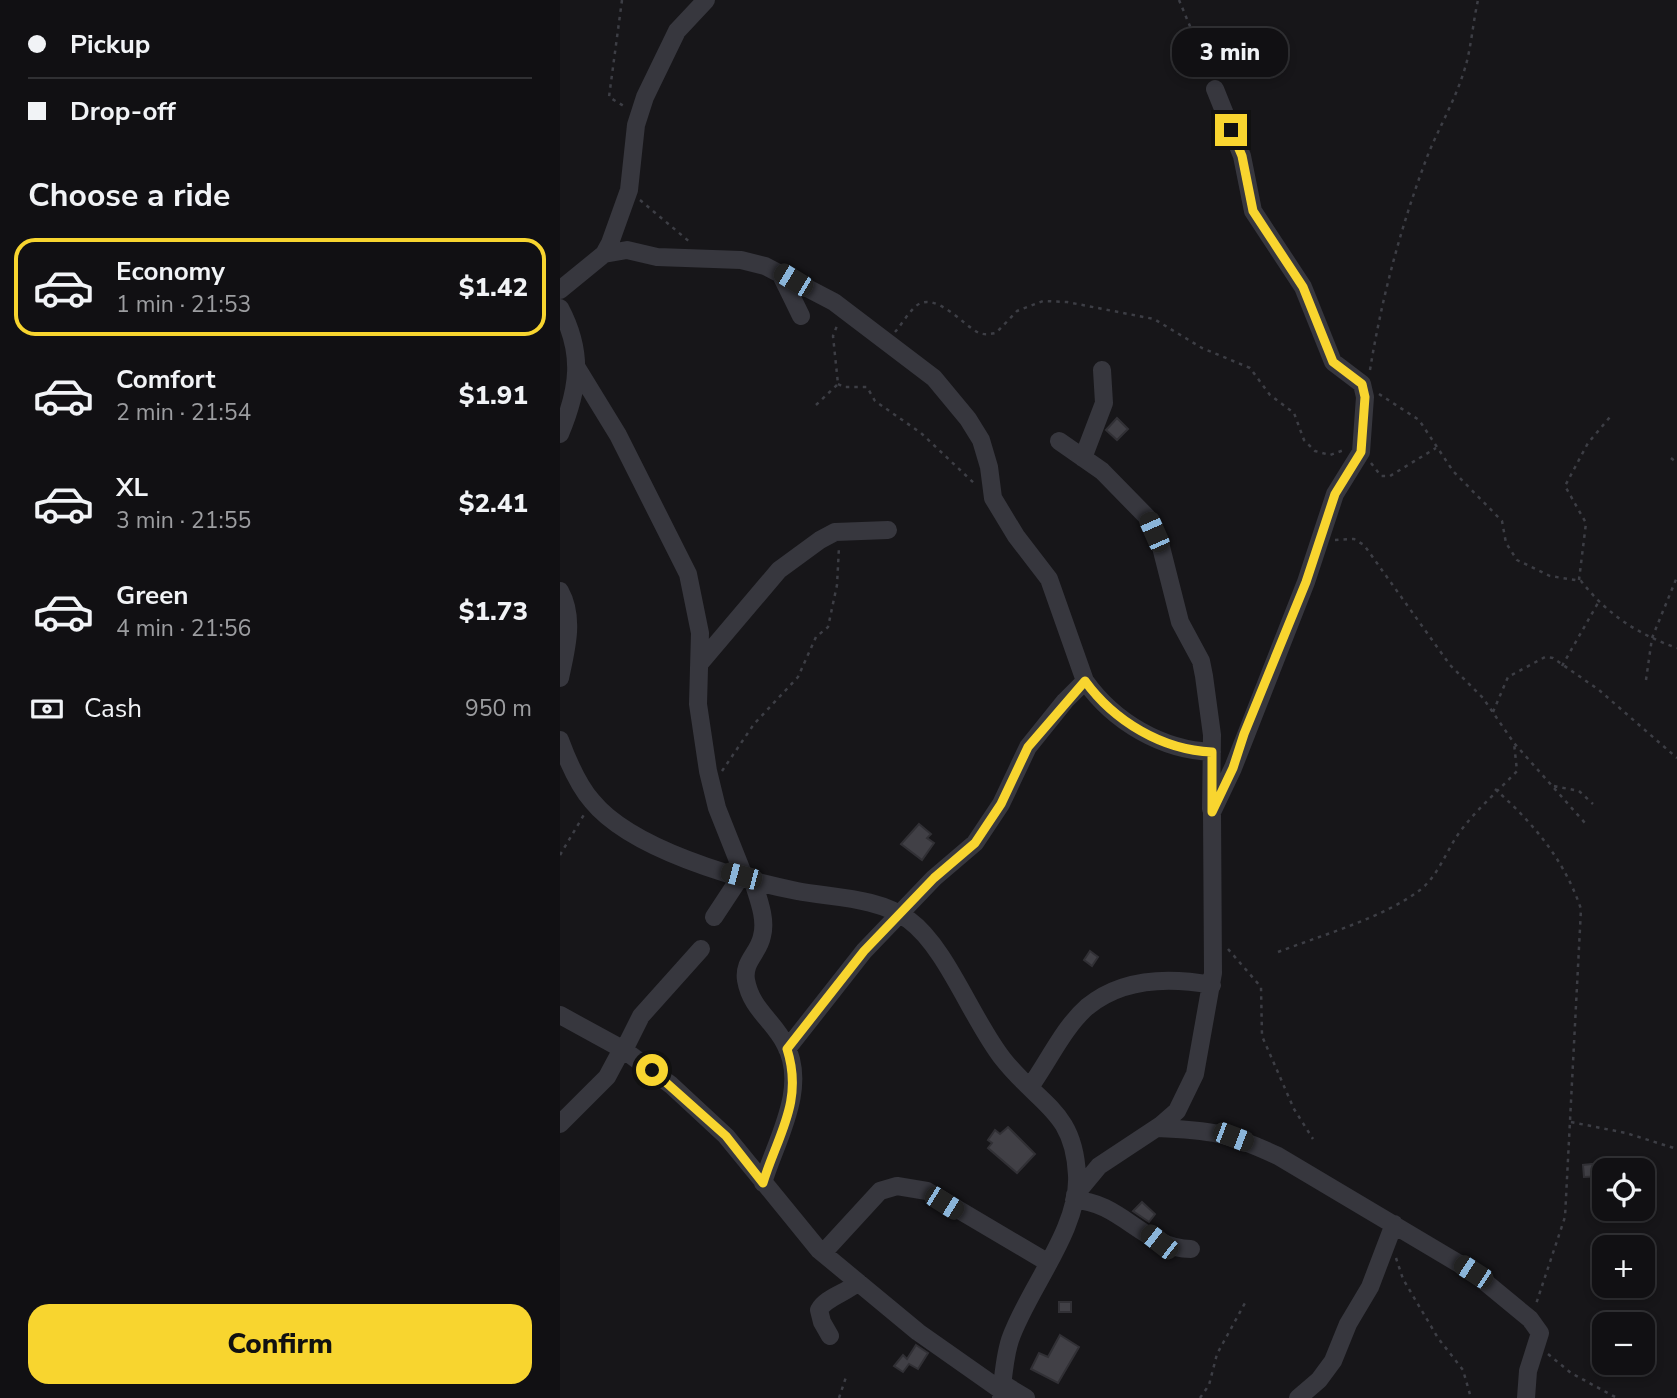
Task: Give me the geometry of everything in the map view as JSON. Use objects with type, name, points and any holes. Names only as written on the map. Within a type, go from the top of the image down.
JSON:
[{"type":"street","points":[[560,290],[604,254],[623,211],[632,175],[636,124],[640,112],[671,41],[706,0]]},
{"type":"street","points":[[1212,812],[1264,689],[1335,494],[1360,455],[1365,387],[1333,362],[1303,287],[1253,211],[1242,156],[1215,89]]},
{"type":"street","points":[[604,254],[627,250],[657,257],[741,260],[779,272],[853,314],[888,340],[934,378],[974,426],[984,449],[993,498],[1016,536],[1049,579],[1085,681],[1108,707],[1139,730],[1161,741],[1212,752]]},
{"type":"street","points":[[779,272],[801,316]]},
{"type":"street","points":[[560,308],[571,335],[577,368],[575,396],[560,434]]},
{"type":"street","points":[[577,368],[618,435],[688,574],[700,633],[698,704],[711,786],[746,877],[763,934],[746,966],[746,977],[758,1010],[787,1049],[791,1076],[789,1119],[763,1183]]},
{"type":"street","points":[[1083,458],[1104,403],[1102,370]]},
{"type":"street","points":[[1059,441],[1102,471],[1147,517],[1161,547],[1180,622],[1201,662],[1209,708],[1212,752],[1212,985],[1195,1074],[1185,1101],[1157,1128],[1099,1166],[1074,1198]]},
{"type":"street","points":[[701,662],[779,570],[820,540],[845,531],[888,530]]},
{"type":"street","points":[[560,591],[566,607],[568,634],[560,678]]},
{"type":"street","points":[[787,1049],[864,951],[898,914],[980,837],[1001,804],[1028,747],[1085,681]]},
{"type":"street","points":[[560,740],[592,801],[636,837],[686,859],[746,877],[884,907],[898,914],[925,936],[993,1046],[1063,1121],[1074,1140],[1077,1177],[1074,1198],[1057,1245],[1010,1341],[1002,1391]]},
{"type":"street","points":[[714,917],[746,877]]},
{"type":"street","points":[[560,1124],[607,1077],[641,1016],[701,949]]},
{"type":"street","points":[[1030,1087],[1086,1008],[1104,996],[1129,985],[1163,980],[1212,985]]},
{"type":"street","points":[[560,1015],[623,1050],[699,1110],[726,1136],[823,1253],[858,1282],[969,1371],[1002,1391],[1026,1398]]},
{"type":"street","points":[[1157,1128],[1217,1131],[1249,1143],[1392,1229],[1473,1272],[1537,1325],[1540,1333],[1528,1371],[1526,1398]]},
{"type":"street","points":[[823,1253],[880,1191],[906,1186],[927,1191],[1047,1262]]},
{"type":"street","points":[[1074,1198],[1101,1203],[1168,1247],[1191,1249]]},
{"type":"street","points":[[1299,1397],[1319,1380],[1333,1361],[1348,1324],[1370,1287],[1392,1229]]},
{"type":"street","points":[[830,1336],[819,1310],[822,1305],[858,1282]]},
{"type":"path","points":[[622,0],[609,97],[618,105],[640,112]]},
{"type":"path","points":[[1179,0],[1215,89]]},
{"type":"path","points":[[1478,0],[1465,68],[1455,99],[1429,152],[1405,222],[1365,387],[1400,411],[1419,420],[1436,448],[1469,489],[1502,521],[1506,543],[1517,560],[1550,576],[1579,580],[1598,603],[1652,638],[1677,648]]},
{"type":"path","points":[[632,175],[641,201],[695,247]]},
{"type":"path","points":[[888,340],[917,305],[924,302],[939,306],[978,332],[986,334],[996,333],[1017,311],[1043,301],[1054,300],[1112,313],[1144,316],[1162,322],[1202,348],[1250,368],[1270,395],[1294,414],[1304,440],[1315,452],[1330,455],[1349,449],[1374,465],[1385,477],[1436,448]]},
{"type":"path","points":[[838,384],[834,329],[853,314]]},
{"type":"path","points":[[816,405],[838,384]]},
{"type":"path","points":[[838,384],[844,387],[867,387],[878,404],[921,433],[978,486]]},
{"type":"path","points":[[1579,580],[1586,523],[1565,486],[1588,443],[1610,417]]},
{"type":"path","points":[[1671,458],[1677,463]]},
{"type":"path","points":[[711,786],[754,724],[802,672],[816,637],[828,627],[837,585],[839,544],[845,531]]},
{"type":"path","points":[[1316,548],[1341,538],[1354,539],[1364,545],[1450,665],[1493,712],[1514,743],[1585,823]]},
{"type":"path","points":[[1646,680],[1652,638],[1677,577]]},
{"type":"path","points":[[1562,666],[1598,603]]},
{"type":"path","points":[[1493,712],[1508,677],[1545,657],[1553,658],[1599,690],[1677,758]]},
{"type":"path","points":[[1278,953],[1371,915],[1421,889],[1448,855],[1461,830],[1495,789],[1517,771],[1514,743]]},
{"type":"path","points":[[1554,786],[1579,790],[1593,804]]},
{"type":"path","points":[[1495,789],[1527,818],[1555,855],[1571,879],[1581,909],[1565,1217],[1536,1301],[1537,1325]]},
{"type":"path","points":[[560,855],[592,801]]},
{"type":"path","points":[[1214,933],[1261,987],[1262,1036],[1294,1109],[1313,1139]]},
{"type":"path","points":[[1571,1122],[1626,1133],[1677,1149]]},
{"type":"path","points":[[1392,1229],[1404,1279],[1437,1338],[1463,1370],[1471,1398]]},
{"type":"path","points":[[1200,1398],[1209,1385],[1209,1372],[1217,1354],[1245,1303]]},
{"type":"path","points":[[1538,1345],[1572,1373],[1617,1398]]},
{"type":"path","points":[[839,1398],[846,1377]]},
{"type":"building","points":[[1117,418],[1128,429],[1117,440],[1106,430]]},
{"type":"building","points":[[919,824],[931,834],[927,838],[934,843],[922,860],[901,844]]},
{"type":"building","points":[[1090,951],[1098,957],[1092,966],[1084,960]]},
{"type":"building","points":[[1008,1127],[1035,1154],[1017,1173],[988,1148],[992,1143],[988,1140],[995,1130],[1000,1134]]},
{"type":"building","points":[[1592,1164],[1592,1177],[1584,1177],[1583,1165]]},
{"type":"building","points":[[1142,1202],[1155,1214],[1149,1222],[1133,1211]]},
{"type":"building","points":[[1059,1302],[1071,1302],[1071,1312],[1059,1312]]},
{"type":"building","points":[[1060,1335],[1079,1347],[1058,1383],[1031,1369],[1039,1353],[1048,1357]]},
{"type":"building","points":[[916,1345],[928,1353],[918,1369],[909,1364],[903,1372],[894,1366],[903,1355],[907,1359]]},
{"type":"route","points":[[652,1070],[726,1136],[763,1183],[775,1146],[789,1119],[791,1076],[787,1049],[864,951],[934,878],[985,831],[1028,747],[1052,720],[1058,709],[1085,681],[1108,707],[1139,730],[1185,749],[1212,752],[1212,812],[1233,768],[1244,734],[1261,698],[1306,582],[1335,494],[1361,452],[1365,397],[1362,384],[1342,372],[1325,350],[1310,303],[1293,267],[1253,211],[1242,156],[1231,130]]}]
